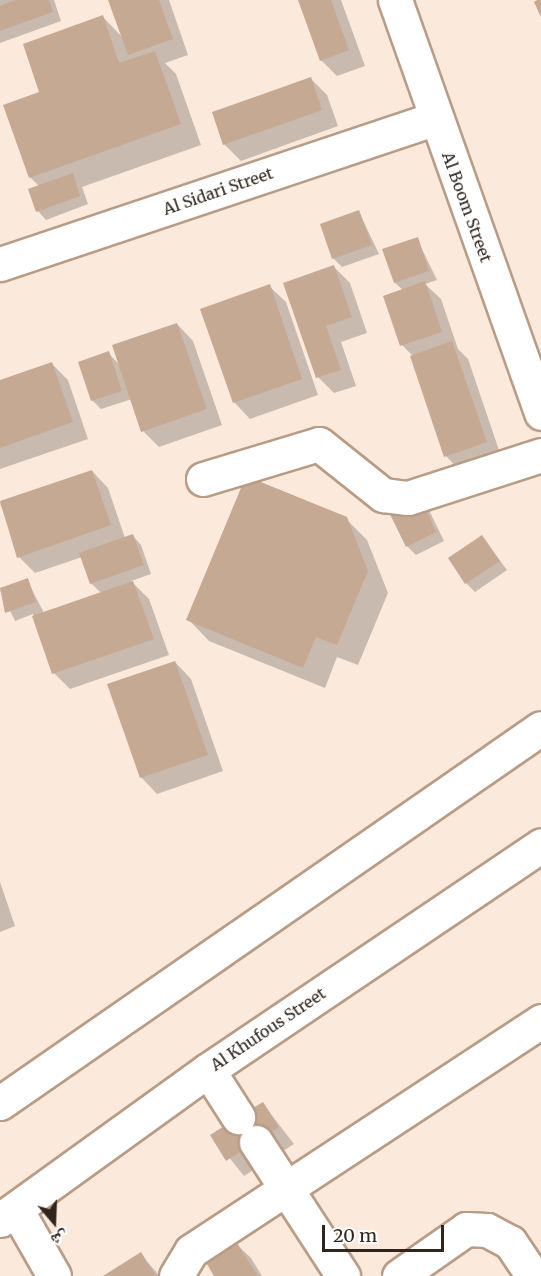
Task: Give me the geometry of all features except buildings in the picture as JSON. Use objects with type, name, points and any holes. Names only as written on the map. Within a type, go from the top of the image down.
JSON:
[{"type":"street","name":"Al Boom Street","points":[[395,0],[541,413]]},
{"type":"street","name":"Al Sidari Street","points":[[0,264],[436,118]]},
{"type":"street","points":[[203,479],[319,444],[383,495],[408,498],[541,455]]},
{"type":"street","points":[[0,1103],[541,728]]},
{"type":"street","name":"Al Khufous Street","points":[[8,1214],[208,1070],[541,844]]},
{"type":"street","points":[[176,1276],[191,1251],[283,1187],[541,1021]]},
{"type":"street","points":[[208,1070],[343,1276]]},
{"type":"street","points":[[8,1214],[54,1276]]},
{"type":"street","points":[[399,1276],[466,1229],[486,1230],[510,1242],[533,1276]]}]
